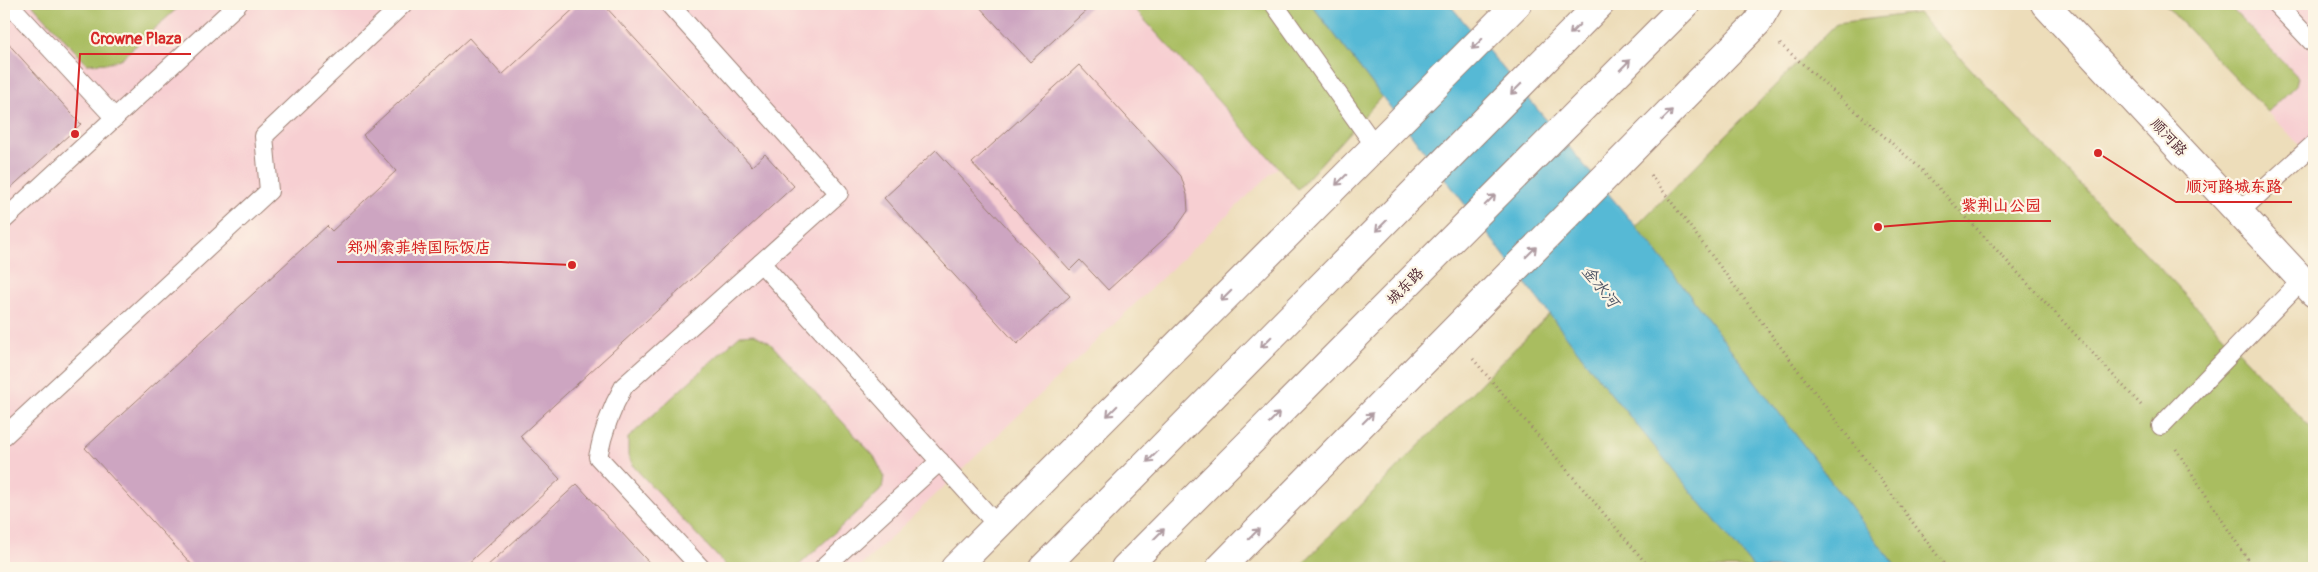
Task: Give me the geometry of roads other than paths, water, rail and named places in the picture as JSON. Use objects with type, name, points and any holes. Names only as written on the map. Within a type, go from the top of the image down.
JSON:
[{"type":"street","points":[[1043,568],[1600,4]]},
{"type":"street","name":"城东路","points":[[1125,568],[1686,4]]},
{"type":"street","name":"顺河路","points":[[2045,4],[2308,286]]},
{"type":"street","points":[[955,568],[1514,6]]},
{"type":"street","points":[[1220,568],[1632,150],[1763,14]]},
{"type":"lane","points":[[9,4],[114,118]]},
{"type":"lane","points":[[4,220],[238,4]]},
{"type":"lane","points":[[4,436],[269,191],[264,136],[402,4]]},
{"type":"lane","points":[[669,4],[839,193],[624,386],[610,410],[598,456],[701,568]]},
{"type":"lane","points":[[1274,4],[1375,146]]},
{"type":"lane","points":[[2276,4],[2314,44]]},
{"type":"lane","points":[[2239,212],[2314,144]]},
{"type":"lane","points":[[762,263],[998,526]]},
{"type":"lane","points":[[2161,426],[2308,286]]},
{"type":"lane","points":[[823,568],[940,461]]},
{"type":"water","name":"金水河","points":[[1311,4],[1449,4],[1653,247],[1897,568],[1754,568],[1603,384]]},
{"type":"place","name":"Crowne Plaza","points":[[75,134]]},
{"type":"place","name":"顺河路城东路","points":[[2098,153]]},
{"type":"place","name":"紫荆山公园","points":[[1878,227]]},
{"type":"place","name":"郑州索菲特国际饭店","points":[[572,265]]}]
